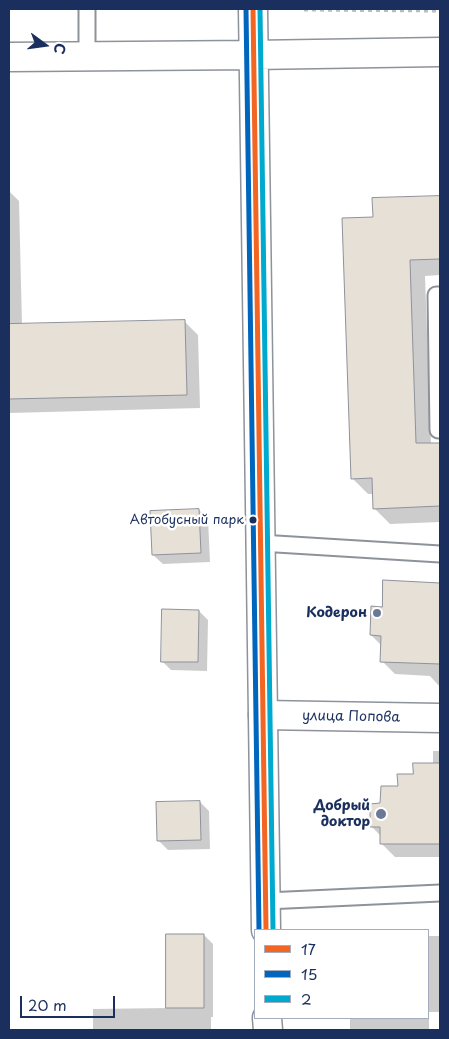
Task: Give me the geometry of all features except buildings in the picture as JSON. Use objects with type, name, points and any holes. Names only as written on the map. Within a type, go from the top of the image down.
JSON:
[{"type":"street","points":[[252,9],[266,929]]},
{"type":"street","points":[[9,57],[440,52]]},
{"type":"street","name":"улица Попова","points":[[263,716],[440,718]]},
{"type":"lane","points":[[87,9],[87,56]]},
{"type":"lane","points":[[440,295],[436,295],[438,430],[440,430]]},
{"type":"lane","points":[[260,543],[440,554]]},
{"type":"lane","points":[[266,901],[440,893]]},
{"type":"path","points":[[304,10],[440,11]]},
{"type":"transit line","name":"15","points":[[246,9],[259,929]]},
{"type":"transit line","name":"17","points":[[253,9],[266,929]]},
{"type":"transit line","name":"2","points":[[260,9],[273,929]]},
{"type":"place","name":"Автобусный парк","points":[[253,520]]},
{"type":"place","name":"Кодерон","points":[[377,613]]},
{"type":"place","name":"Добрый доктор","points":[[381,814]]}]
